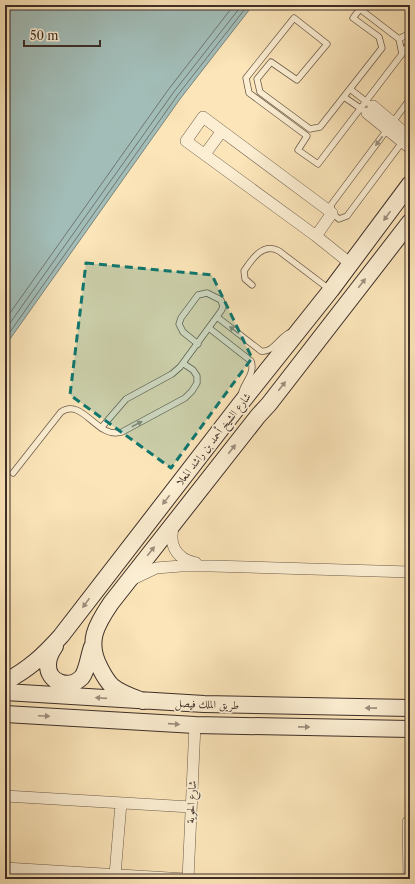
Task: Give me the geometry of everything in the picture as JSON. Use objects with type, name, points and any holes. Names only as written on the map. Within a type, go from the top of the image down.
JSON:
[{"type":"main road","name":"شارع الشيخ أحمد بن راشد المعلا","points":[[5,682],[28,669],[42,657],[61,636],[241,403],[301,329],[410,184]]},
{"type":"main road","name":"شارع الشيخ أحمد بن راشد المعلا","points":[[61,636],[51,653],[48,664],[49,671],[53,678],[64,684],[70,683],[83,676],[86,670],[95,631],[102,616],[128,581],[269,404],[410,222]]},
{"type":"main road","points":[[92,646],[95,660],[104,676],[112,686],[142,701]]},
{"type":"main road","name":"طريق الملك فيصل","points":[[5,692],[204,704],[410,708]]},
{"type":"main road","name":"طريق الملك فيصل","points":[[5,714],[195,725],[410,729]]},
{"type":"street","points":[[367,107],[408,139]]},
{"type":"street","points":[[316,236],[332,213],[203,117],[186,141],[316,236],[351,264]]},
{"type":"street","points":[[205,154],[222,131]]},
{"type":"street","points":[[174,522],[171,534],[176,551],[183,558],[191,562],[211,566]]},
{"type":"street","points":[[128,581],[156,568],[181,566],[410,572]]},
{"type":"street","name":"شارع الحوية","points":[[187,879],[195,725]]},
{"type":"street","points":[[5,796],[191,807]]},
{"type":"street","points":[[115,875],[121,803]]},
{"type":"street","points":[[409,879],[408,822],[410,822]]},
{"type":"street","points":[[5,868],[187,879]]},
{"type":"lane","points":[[402,54],[399,39],[360,9],[354,18],[379,37],[382,48],[320,127],[310,129],[260,92],[257,79],[271,62],[297,80],[327,44],[294,18],[246,78],[249,93],[307,136],[298,150],[318,164],[367,107],[410,42]]},
{"type":"lane","points":[[399,39],[410,33]]},
{"type":"lane","points":[[350,89],[367,107]]},
{"type":"lane","points":[[344,97],[367,107]]},
{"type":"lane","points":[[408,139],[347,216],[339,219],[332,213],[331,205],[410,98]]},
{"type":"lane","points":[[252,284],[246,279],[244,271],[259,252],[264,248],[270,248],[279,250],[331,290]]},
{"type":"lane","points":[[101,428],[126,399],[172,374],[184,364],[217,317],[223,307],[221,300],[207,293],[198,295],[181,318],[180,324],[183,332],[198,344]]},
{"type":"lane","points":[[217,317],[258,349],[264,351],[270,350],[286,334],[301,329]]},
{"type":"lane","points":[[209,328],[251,361],[252,371],[242,387],[241,403]]},
{"type":"lane","points":[[13,473],[61,412],[68,408],[75,409],[101,428],[111,433],[122,432],[189,395],[197,383],[197,376],[193,370],[184,364]]},
{"type":"highlighted area","points":[[86,263],[212,275],[252,358],[171,468],[70,395]]},
{"type":"water","points":[[5,5],[253,5],[180,99],[5,346]]}]
